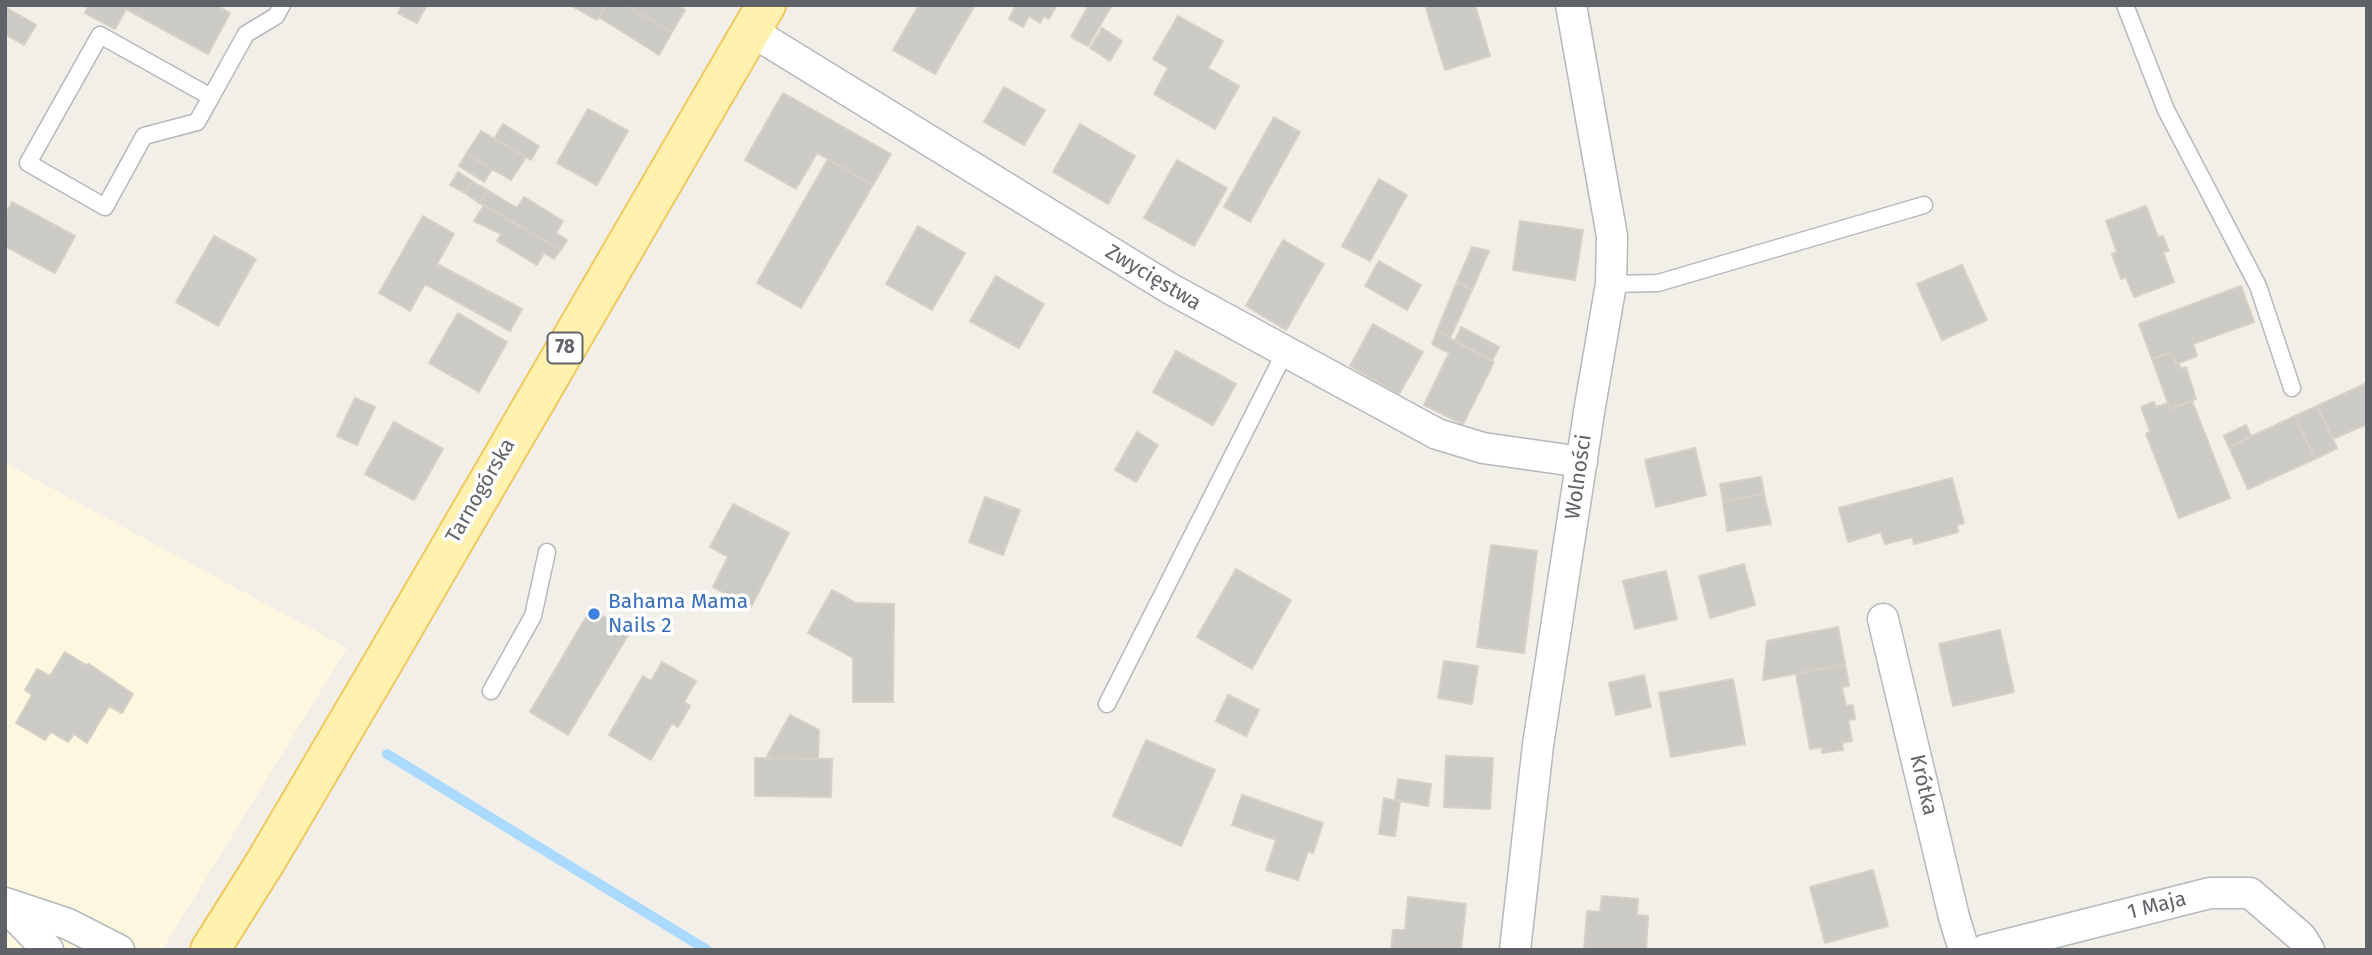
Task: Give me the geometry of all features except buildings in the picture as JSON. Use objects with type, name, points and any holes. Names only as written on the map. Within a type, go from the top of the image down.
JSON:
[{"type":"main road","name":"Tarnogórska","points":[[210,950],[381,666],[758,18]]},
{"type":"street","name":"Wolności","points":[[1515,950],[1538,745],[1611,284],[1612,236],[1571,5]]},
{"type":"street","name":"Zwycięstwa","points":[[758,18],[1169,288],[1437,434],[1483,447],[1582,462]]},
{"type":"street","name":"Krótka","points":[[1883,619],[1964,950]]},
{"type":"street","name":"1 Maja","points":[[1985,950],[2210,893],[2250,893],[2301,937],[2309,950]]},
{"type":"street","points":[[5,905],[48,950]]},
{"type":"street","points":[[5,905],[68,923],[119,950]]},
{"type":"lane","points":[[211,97],[100,35],[28,163],[104,207],[144,136],[197,122],[211,97],[246,34],[276,16],[282,5]]},
{"type":"lane","points":[[2125,5],[2166,110],[2258,286],[2292,388]]},
{"type":"lane","points":[[1611,284],[1658,283],[1924,205]]},
{"type":"lane","points":[[1107,704],[1285,352]]},
{"type":"lane","points":[[491,691],[533,616],[547,552]]},
{"type":"shaded area","points":[[5,463],[347,648],[162,950],[5,950]]},
{"type":"waterway","points":[[387,754],[707,950]]},
{"type":"place","name":"Bahama Mama Nails 2","points":[[594,614]]}]
